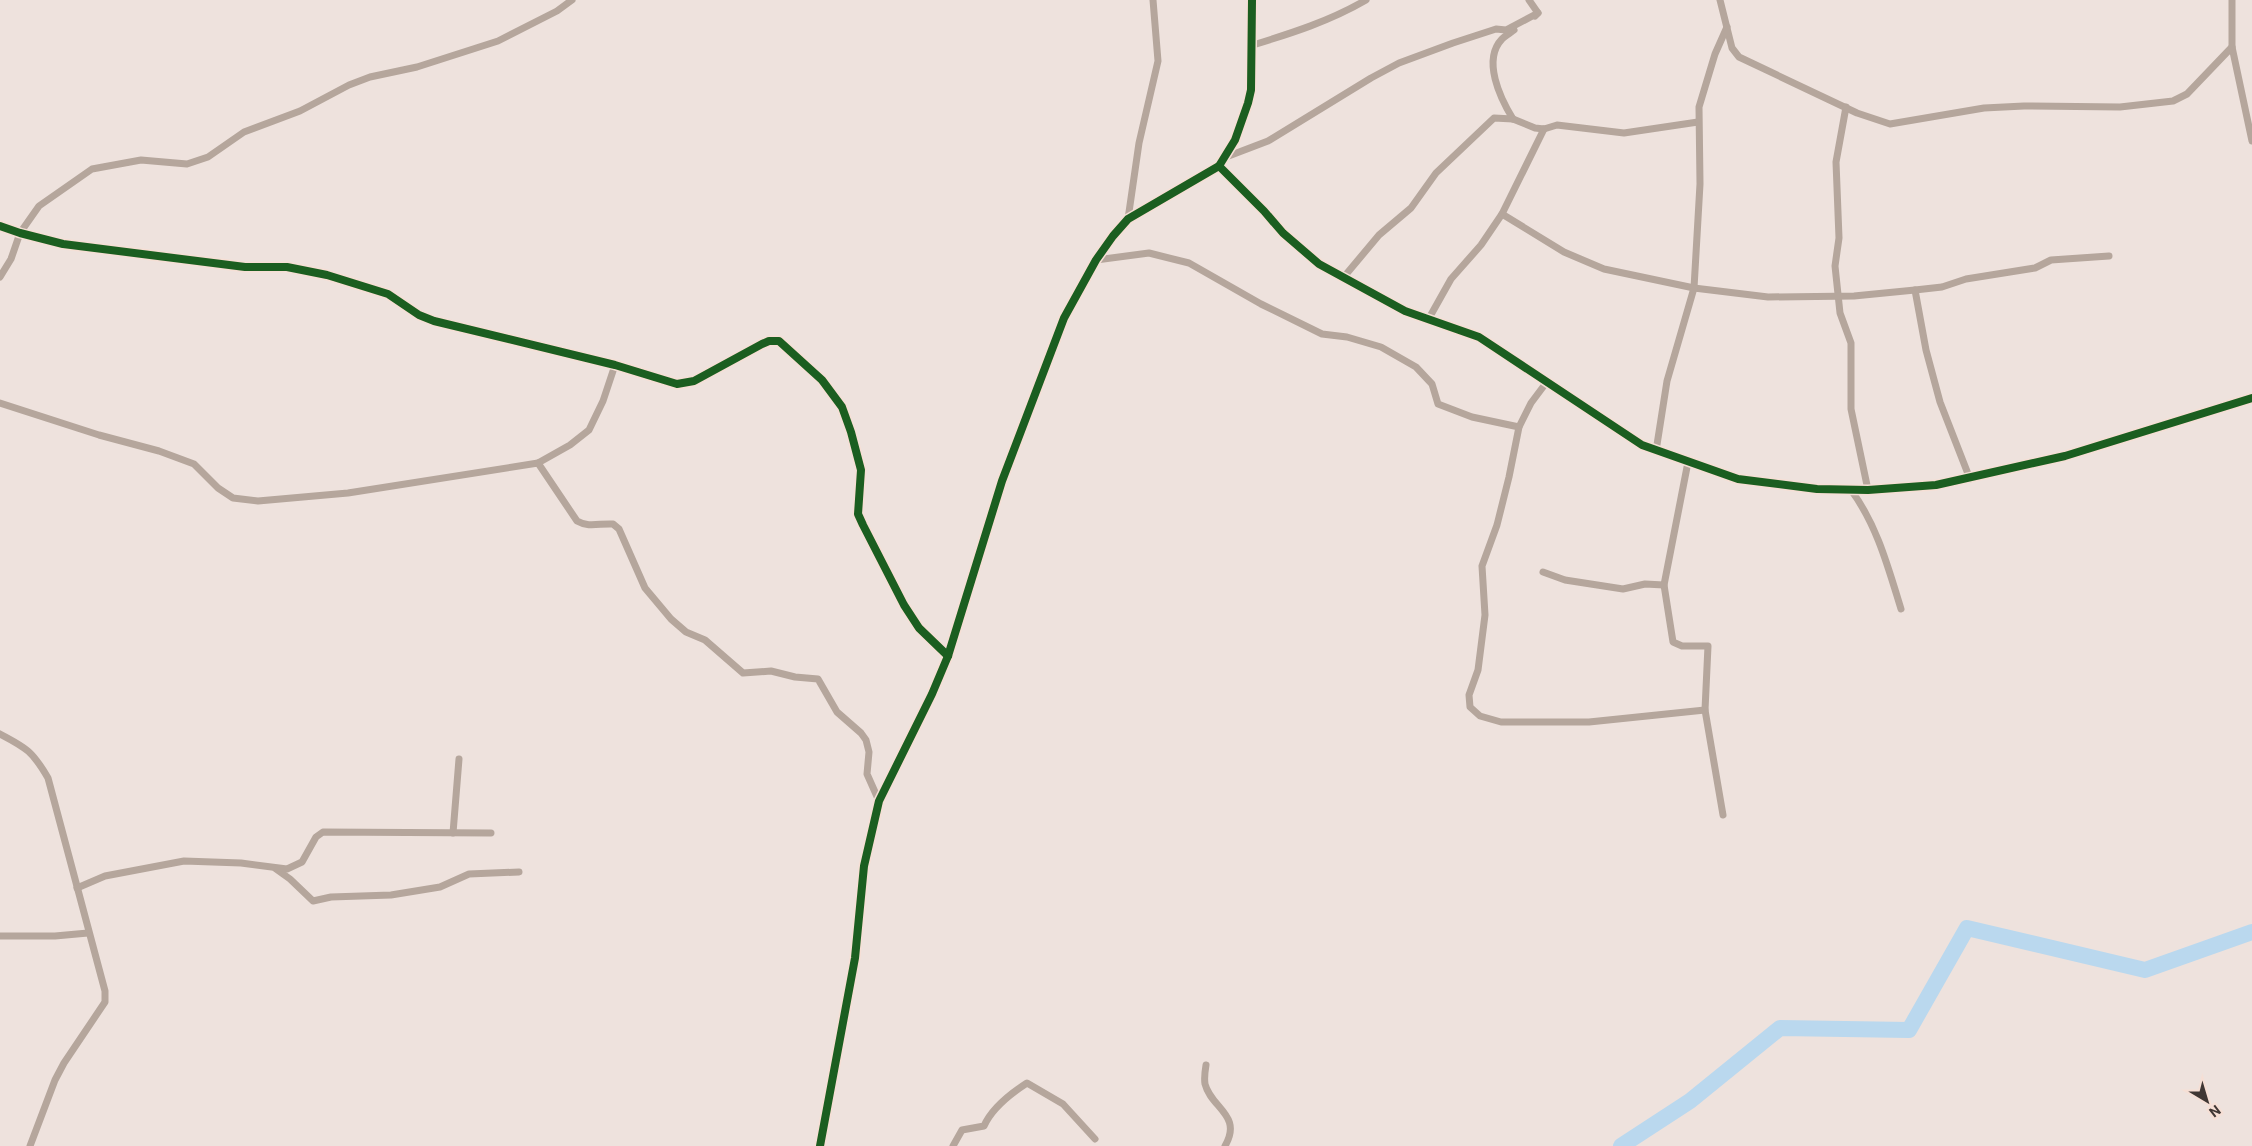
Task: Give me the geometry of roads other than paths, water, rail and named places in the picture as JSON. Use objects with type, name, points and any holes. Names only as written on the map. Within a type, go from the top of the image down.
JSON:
[{"type":"street","points":[[0,277],[11,259],[20,233],[39,206],[92,169],[140,160],[187,164],[208,157],[244,132],[300,111],[349,85],[370,77],[425,65],[498,41],[557,11],[572,0]]},
{"type":"street","points":[[1128,219],[1139,143],[1158,61],[1153,0]]},
{"type":"street","points":[[820,1146],[855,958],[864,866],[879,801],[932,694],[948,656],[1002,481],[1064,318],[1096,260],[1128,219],[1219,166],[1235,140],[1248,103],[1252,45],[1252,0]]},
{"type":"street","points":[[1252,45],[1301,30],[1344,13],[1366,0]]},
{"type":"street","points":[[1528,0],[1538,13]]},
{"type":"street","points":[[1720,0],[1732,48],[1739,57],[1872,120],[1890,124],[1984,108],[2024,106],[2120,107],[2172,102],[2187,94],[2232,48]]},
{"type":"street","points":[[2232,0],[2232,48],[2252,141]]},
{"type":"street","points":[[1226,157],[1268,141],[1371,78],[1400,64],[1479,34],[1496,29],[1506,30],[1538,13]]},
{"type":"street","points":[[1513,119],[1500,99],[1495,82],[1494,53],[1502,39],[1524,25],[1538,13]]},
{"type":"street","points":[[1656,451],[1667,381],[1694,288],[1700,184],[1699,107],[1715,54],[1727,27]]},
{"type":"street","points":[[1846,107],[1836,162],[1839,238],[1835,266],[1840,313],[1851,343],[1851,409],[1868,490]]},
{"type":"street","points":[[1342,278],[1379,235],[1411,208],[1436,173],[1472,141],[1494,118],[1513,119],[1535,128],[1544,129],[1557,125],[1624,133],[1698,122]]},
{"type":"street","points":[[1428,320],[1451,279],[1481,245],[1502,214],[1544,129]]},
{"type":"street","points":[[1219,166],[1283,233],[1319,264],[1342,278],[1405,311],[1479,337],[1622,432],[1656,451],[1738,479],[1795,487],[1851,490],[1936,485],[2065,456],[2252,398]]},
{"type":"street","points":[[1502,214],[1564,252],[1604,269],[1694,288],[1768,298],[1838,296],[1942,287],[1966,279],[2035,268],[2051,260],[2068,257],[2109,256]]},
{"type":"street","points":[[0,226],[63,244],[245,267],[287,267],[327,275],[388,294],[419,315],[434,321],[614,365],[677,384],[690,383],[769,341],[779,341],[787,346],[822,380],[842,407],[861,470],[858,514],[904,605],[919,628],[948,656]]},
{"type":"street","points":[[1096,260],[1149,253],[1189,263],[1261,304],[1322,334],[1347,337],[1381,347],[1416,367],[1432,384],[1438,404],[1472,417],[1519,427]]},
{"type":"street","points":[[1916,290],[1926,350],[1940,402],[1970,478]]},
{"type":"street","points":[[0,403],[99,435],[160,451],[194,464],[218,488],[234,498],[258,501],[348,493],[538,463],[570,445],[589,430],[603,401],[614,365]]},
{"type":"street","points":[[1546,382],[1531,403],[1519,427],[1507,486],[1482,566],[1484,616],[1478,670],[1469,695],[1470,707],[1480,716],[1501,722],[1589,722],[1704,710]]},
{"type":"street","points":[[1688,462],[1664,585],[1672,642],[1682,646],[1708,646],[1704,710],[1723,815]]},
{"type":"street","points":[[538,463],[577,520],[593,526],[613,524],[619,529],[645,588],[671,619],[686,632],[706,640],[743,674],[771,671],[818,679],[836,712],[861,733],[866,740],[869,752],[867,774],[879,801]]},
{"type":"street","points":[[1851,490],[1864,508],[1877,534],[1901,609]]},
{"type":"street","points":[[1543,572],[1565,580],[1623,589],[1639,585],[1664,585]]},
{"type":"street","points":[[0,734],[23,746],[36,757],[48,778],[105,992],[105,1002],[64,1063],[55,1080],[30,1146]]},
{"type":"street","points":[[453,833],[459,759]]},
{"type":"street","points":[[77,888],[105,876],[184,861],[242,863],[287,869],[298,866],[307,857],[316,837],[323,832],[491,833]]},
{"type":"street","points":[[275,868],[290,879],[313,901],[331,897],[390,895],[440,887],[469,874],[519,872]]},
{"type":"street","points":[[0,936],[55,936],[88,933]]},
{"type":"street","points":[[1206,1065],[1205,1083],[1207,1088],[1229,1119],[1230,1132],[1225,1146]]},
{"type":"street","points":[[953,1146],[962,1130],[984,1126],[988,1116],[1026,1083],[1063,1104],[1095,1139]]},
{"type":"waterway","points":[[1621,1146],[1690,1101],[1780,1028],[1909,1030],[1967,928],[2145,970],[2252,932]]}]
